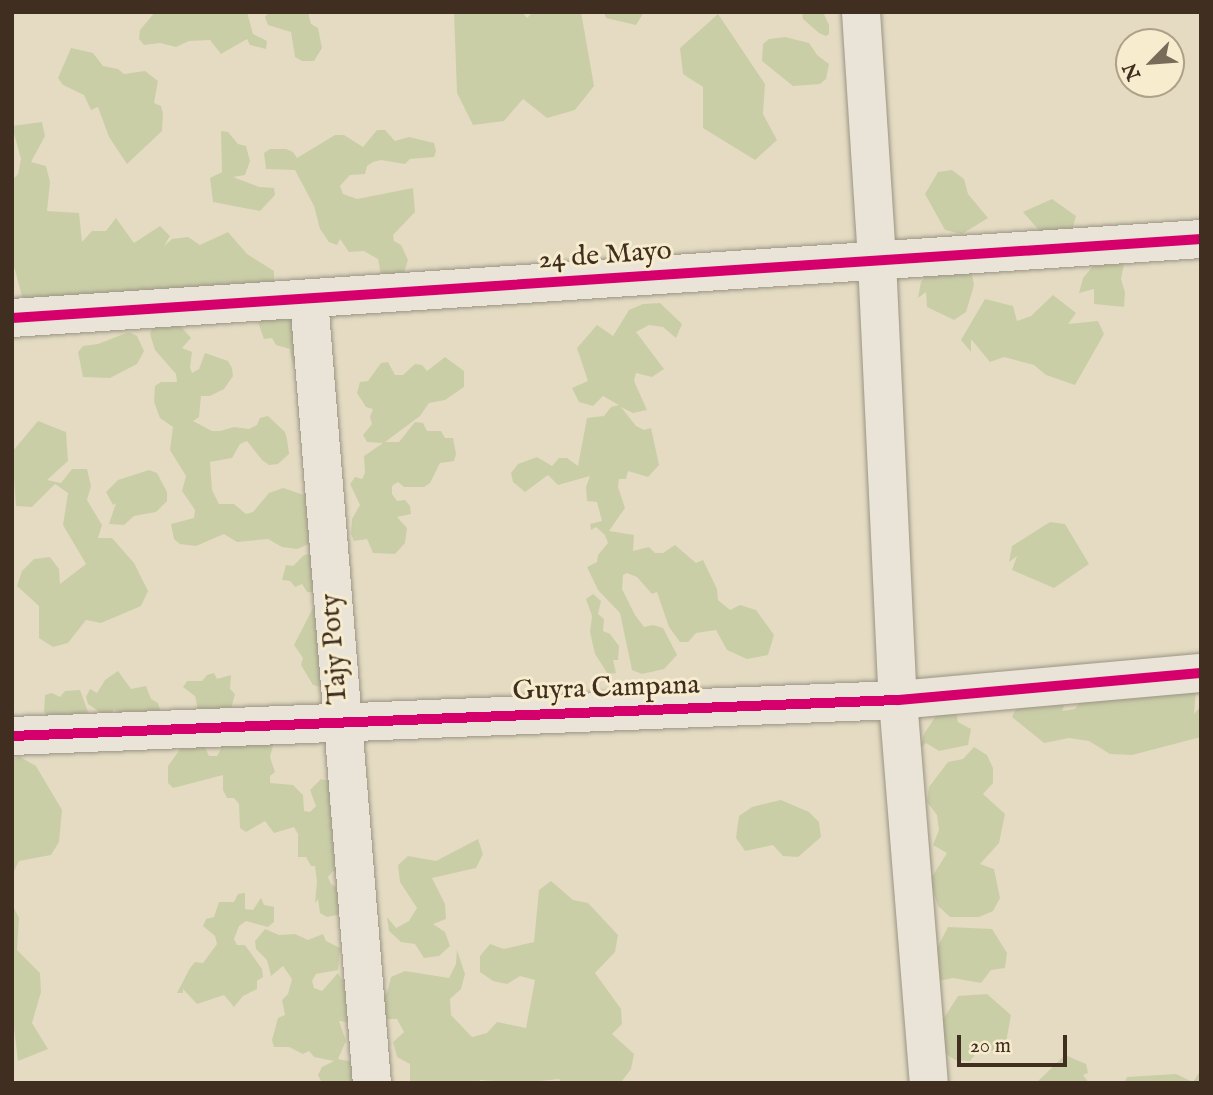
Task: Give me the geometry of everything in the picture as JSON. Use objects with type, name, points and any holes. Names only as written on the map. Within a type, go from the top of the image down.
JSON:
[{"type":"street","points":[[861,12],[877,261],[898,700],[929,1083]]},
{"type":"street","name":"24 de Mayo","points":[[12,318],[1201,239]]},
{"type":"street","name":"Tajy Poty","points":[[309,299],[372,1083]]},
{"type":"street","name":"Guyra Campana","points":[[12,736],[898,700],[1201,673]]},
{"type":"green space","points":[[155,12],[247,12],[253,34],[267,41],[266,49],[250,45],[247,39],[221,54],[210,40],[189,41],[176,47],[160,43],[144,45],[139,39],[140,30]]},
{"type":"green space","points":[[269,12],[308,12],[311,24],[318,28],[322,48],[314,61],[302,61],[295,57],[291,32],[268,25],[265,17]]},
{"type":"green space","points":[[454,12],[522,12],[527,18],[533,12],[581,12],[594,86],[575,110],[547,118],[523,99],[504,121],[473,125],[457,93]]},
{"type":"green space","points":[[604,12],[644,12],[636,25],[606,18]]},
{"type":"green space","points":[[802,12],[823,12],[829,25],[829,34],[826,36],[819,33],[803,19]]},
{"type":"green space","points":[[718,14],[765,84],[763,114],[777,140],[755,160],[703,128],[703,87],[683,74],[680,48]]},
{"type":"green space","points":[[785,37],[809,43],[817,55],[829,64],[826,79],[820,84],[793,86],[762,61],[763,44],[769,39]]},
{"type":"green space","points":[[71,48],[93,53],[103,66],[118,69],[124,74],[145,71],[158,81],[154,103],[161,106],[162,131],[127,164],[109,137],[98,107],[91,110],[84,95],[63,85],[58,78]]},
{"type":"green space","points":[[42,122],[45,136],[31,162],[46,166],[50,182],[47,211],[79,213],[82,242],[92,231],[106,231],[116,218],[134,243],[160,226],[170,236],[164,246],[172,239],[188,237],[200,245],[228,232],[247,254],[274,271],[274,286],[33,309],[22,296],[12,259],[12,180],[18,174],[21,159],[12,126]]},
{"type":"green space","points":[[377,130],[385,130],[395,141],[409,137],[434,143],[436,151],[434,157],[410,159],[405,164],[381,160],[373,162],[367,166],[365,174],[350,175],[340,186],[343,194],[357,199],[413,188],[415,212],[393,235],[394,241],[401,245],[408,260],[404,273],[381,275],[378,259],[364,251],[349,252],[340,239],[337,245],[329,242],[320,229],[314,206],[295,170],[266,169],[264,153],[270,149],[286,149],[293,152],[297,158],[335,135],[344,135],[363,147]]},
{"type":"green space","points":[[221,131],[228,132],[238,144],[246,146],[250,161],[245,175],[233,177],[259,187],[274,188],[275,195],[260,211],[213,202],[210,178],[222,172]]},
{"type":"green space","points":[[952,170],[964,179],[968,194],[988,218],[962,234],[945,230],[925,194],[938,172]]},
{"type":"green space","points":[[1052,199],[1076,216],[1072,231],[1044,236],[1023,212]]},
{"type":"green space","points":[[1124,264],[1121,279],[1125,292],[1124,307],[1094,304],[1094,289],[1079,293],[1083,278],[1093,266]]},
{"type":"green space","points":[[971,269],[974,285],[966,312],[954,320],[927,307],[926,292],[918,298],[921,282],[931,270]]},
{"type":"green space","points":[[1053,295],[1076,313],[1068,324],[1098,321],[1104,334],[1075,385],[1046,375],[1034,365],[1004,357],[990,362],[971,339],[971,352],[961,340],[985,299],[1013,306],[1017,321],[1031,316]]},
{"type":"green space","points":[[660,303],[682,324],[676,338],[663,327],[649,325],[636,332],[664,369],[652,377],[636,373],[634,381],[647,410],[633,413],[621,407],[636,426],[644,430],[651,428],[659,465],[648,477],[628,471],[626,479],[619,479],[618,487],[625,508],[609,531],[634,535],[633,551],[649,547],[655,553],[663,553],[675,545],[696,563],[703,560],[717,589],[718,600],[730,610],[740,605],[756,610],[774,635],[768,655],[747,659],[727,650],[716,630],[696,633],[688,642],[680,642],[669,627],[657,592],[652,594],[637,577],[627,573],[623,575],[622,589],[635,615],[644,627],[653,625],[663,628],[677,655],[664,669],[642,674],[632,670],[620,613],[598,590],[587,567],[597,562],[598,555],[608,543],[605,535],[596,527],[591,530],[590,524],[602,521],[597,502],[587,501],[586,487],[590,476],[558,485],[548,475],[525,492],[513,482],[511,473],[518,464],[537,457],[552,466],[559,458],[567,458],[578,466],[587,418],[604,416],[611,407],[619,405],[603,396],[593,406],[579,402],[572,388],[588,381],[577,348],[597,325],[613,336],[629,310],[643,304]]},
{"type":"green space","points":[[294,317],[298,367],[292,362],[290,349],[276,345],[272,338],[264,339],[258,322],[259,319]]},
{"type":"green space","points":[[175,320],[191,338],[182,348],[192,352],[192,373],[199,369],[205,353],[228,361],[232,368],[233,376],[224,389],[210,396],[201,396],[199,417],[193,421],[212,431],[220,431],[234,427],[249,429],[257,425],[260,418],[268,416],[285,432],[287,439],[289,454],[278,464],[269,465],[262,460],[247,441],[240,444],[232,458],[210,462],[212,490],[219,504],[234,504],[246,514],[253,512],[269,493],[283,488],[304,495],[308,479],[326,537],[297,549],[282,547],[268,539],[237,542],[224,534],[196,546],[180,544],[174,539],[171,524],[194,518],[195,510],[182,491],[186,476],[170,450],[173,427],[160,418],[154,402],[155,386],[161,382],[177,382],[176,374],[155,350],[150,334],[153,327]]},
{"type":"green space","points":[[129,332],[137,336],[144,351],[137,364],[110,378],[83,377],[78,352],[83,346],[98,344]]},
{"type":"green space","points":[[445,357],[464,371],[464,387],[445,400],[429,403],[420,416],[385,442],[399,442],[415,422],[423,423],[427,431],[441,431],[445,438],[453,438],[456,454],[454,461],[440,463],[430,483],[424,487],[404,487],[398,482],[392,486],[392,494],[397,501],[405,500],[410,506],[411,514],[397,517],[407,528],[405,543],[395,554],[373,553],[367,539],[354,541],[351,534],[352,519],[360,505],[350,484],[355,477],[362,479],[365,473],[364,456],[383,443],[367,442],[363,435],[372,424],[370,417],[373,409],[366,407],[357,393],[360,382],[368,381],[381,363],[388,362],[395,375],[403,375],[415,364],[422,365],[427,371]]},
{"type":"green space","points":[[38,421],[66,432],[68,461],[47,480],[61,483],[72,469],[87,469],[91,486],[87,500],[102,525],[98,538],[112,538],[134,563],[148,591],[141,606],[101,623],[86,620],[68,643],[53,647],[39,638],[39,606],[17,586],[22,571],[34,559],[50,557],[59,569],[60,584],[86,564],[63,525],[68,493],[55,484],[32,507],[16,506],[12,452]]},
{"type":"green space","points":[[149,470],[157,473],[167,492],[167,501],[156,512],[134,516],[124,525],[109,524],[116,503],[113,505],[106,492],[118,480]]},
{"type":"green space","points":[[1050,522],[1065,524],[1089,564],[1054,588],[1012,570],[1017,556],[1009,562],[1012,546]]},
{"type":"green space","points":[[319,553],[314,592],[307,592],[302,584],[295,587],[290,581],[282,580],[286,565],[293,566],[304,555]]},
{"type":"green space","points":[[593,594],[601,601],[598,614],[604,619],[603,631],[610,634],[619,646],[618,660],[613,660],[616,673],[608,674],[595,654],[590,632],[592,616],[586,599]]},
{"type":"green space","points":[[320,606],[328,689],[313,685],[301,665],[303,658],[294,645],[313,608]]},
{"type":"green space","points":[[118,671],[131,689],[146,686],[151,699],[158,703],[160,710],[152,723],[125,719],[114,709],[111,715],[104,715],[88,704],[86,697],[90,689],[97,693],[105,680]]},
{"type":"green space","points":[[214,673],[217,679],[231,675],[230,689],[235,694],[231,709],[198,710],[195,696],[183,687],[187,681],[202,681],[207,675]]},
{"type":"green space","points":[[1026,687],[1068,696],[1062,711],[1075,709],[1086,694],[1196,688],[1194,714],[1201,706],[1201,737],[1132,755],[1110,754],[1089,741],[1069,738],[1044,743],[1012,717]]},
{"type":"green space","points":[[80,690],[88,712],[80,726],[58,727],[44,712],[45,695],[52,693],[60,697],[65,691]]},
{"type":"green space","points":[[941,708],[955,708],[958,722],[971,729],[968,745],[939,751],[926,743],[919,749],[924,734]]},
{"type":"green space","points":[[220,740],[274,742],[270,757],[275,772],[270,776],[270,783],[293,785],[303,795],[304,811],[310,812],[316,806],[310,790],[321,779],[329,781],[339,875],[333,871],[328,877],[331,884],[344,892],[341,914],[327,917],[320,913],[318,899],[315,903],[315,866],[311,866],[306,857],[298,857],[298,834],[294,827],[274,833],[265,821],[246,832],[240,828],[239,804],[234,798],[227,798],[223,790],[223,775],[173,788],[168,783],[168,766],[186,741],[203,743],[209,756],[217,756],[221,749]]},
{"type":"green space","points":[[974,747],[987,755],[993,768],[993,783],[983,794],[1005,814],[999,843],[980,864],[994,869],[1000,898],[993,911],[979,917],[950,917],[938,906],[930,880],[947,853],[933,845],[939,830],[937,815],[927,802],[929,787],[948,762],[963,759]]},
{"type":"green space","points":[[20,757],[36,766],[62,810],[59,842],[51,855],[19,861],[12,875],[12,759]]},
{"type":"green space","points":[[781,800],[809,812],[819,822],[821,837],[798,857],[783,856],[773,845],[745,851],[736,838],[739,816],[752,807]]},
{"type":"green space","points":[[478,839],[483,854],[476,868],[432,878],[445,904],[446,919],[433,924],[445,932],[450,946],[439,956],[424,958],[415,944],[401,942],[389,931],[387,917],[396,928],[409,921],[417,908],[400,882],[398,865],[408,856],[436,861]]},
{"type":"green space","points":[[551,881],[573,900],[588,903],[618,935],[615,952],[595,973],[621,1009],[622,1024],[612,1034],[634,1054],[631,1069],[622,1081],[561,1083],[559,1079],[522,1083],[480,1080],[479,1083],[410,1083],[410,1064],[397,1057],[393,1042],[404,1032],[397,1019],[382,1019],[376,1004],[387,993],[391,977],[405,971],[449,978],[456,964],[457,950],[465,974],[461,989],[450,999],[451,1015],[472,1037],[487,1033],[497,1022],[526,1028],[535,980],[520,976],[507,984],[493,981],[480,972],[480,956],[490,944],[504,949],[534,942],[539,890]]},
{"type":"green space","points":[[245,893],[245,909],[253,910],[261,898],[264,905],[274,907],[274,922],[268,927],[246,921],[239,926],[234,939],[237,945],[245,945],[262,969],[263,977],[257,981],[257,989],[243,996],[234,1007],[224,995],[197,1004],[183,989],[183,993],[177,993],[190,968],[195,962],[203,963],[217,944],[215,936],[203,926],[206,919],[214,917],[219,902],[234,902],[238,894]]},
{"type":"green space","points":[[12,904],[19,918],[17,950],[40,973],[41,992],[32,1023],[48,1049],[18,1061],[12,1011]]},
{"type":"green space","points":[[948,927],[992,929],[1007,953],[1005,968],[991,970],[981,983],[953,978],[938,981],[926,969]]},
{"type":"green space","points":[[265,929],[279,935],[295,934],[308,940],[323,934],[326,941],[340,948],[338,970],[316,974],[312,981],[314,988],[322,991],[338,973],[341,979],[356,983],[354,1023],[339,1021],[346,1041],[338,1059],[358,1063],[373,1083],[322,1083],[318,1075],[322,1067],[334,1061],[314,1057],[309,1051],[303,1054],[289,1047],[274,1047],[272,1040],[278,1018],[285,1015],[282,1000],[288,994],[292,979],[283,966],[271,976],[267,960],[256,949],[255,941]]},
{"type":"green space","points":[[987,994],[1011,1015],[1006,1043],[994,1051],[979,1050],[970,1061],[955,1060],[942,1051],[933,1035],[958,996]]},
{"type":"green space","points":[[1065,1055],[1086,1064],[1088,1073],[1083,1075],[1089,1083],[1036,1083]]},
{"type":"green space","points":[[1201,1070],[1201,1083],[1124,1083],[1127,1077],[1176,1074],[1193,1082]]},
{"type":"cycle path","points":[[12,318],[1201,239]]},
{"type":"cycle path","points":[[12,736],[898,700],[1201,673]]}]
